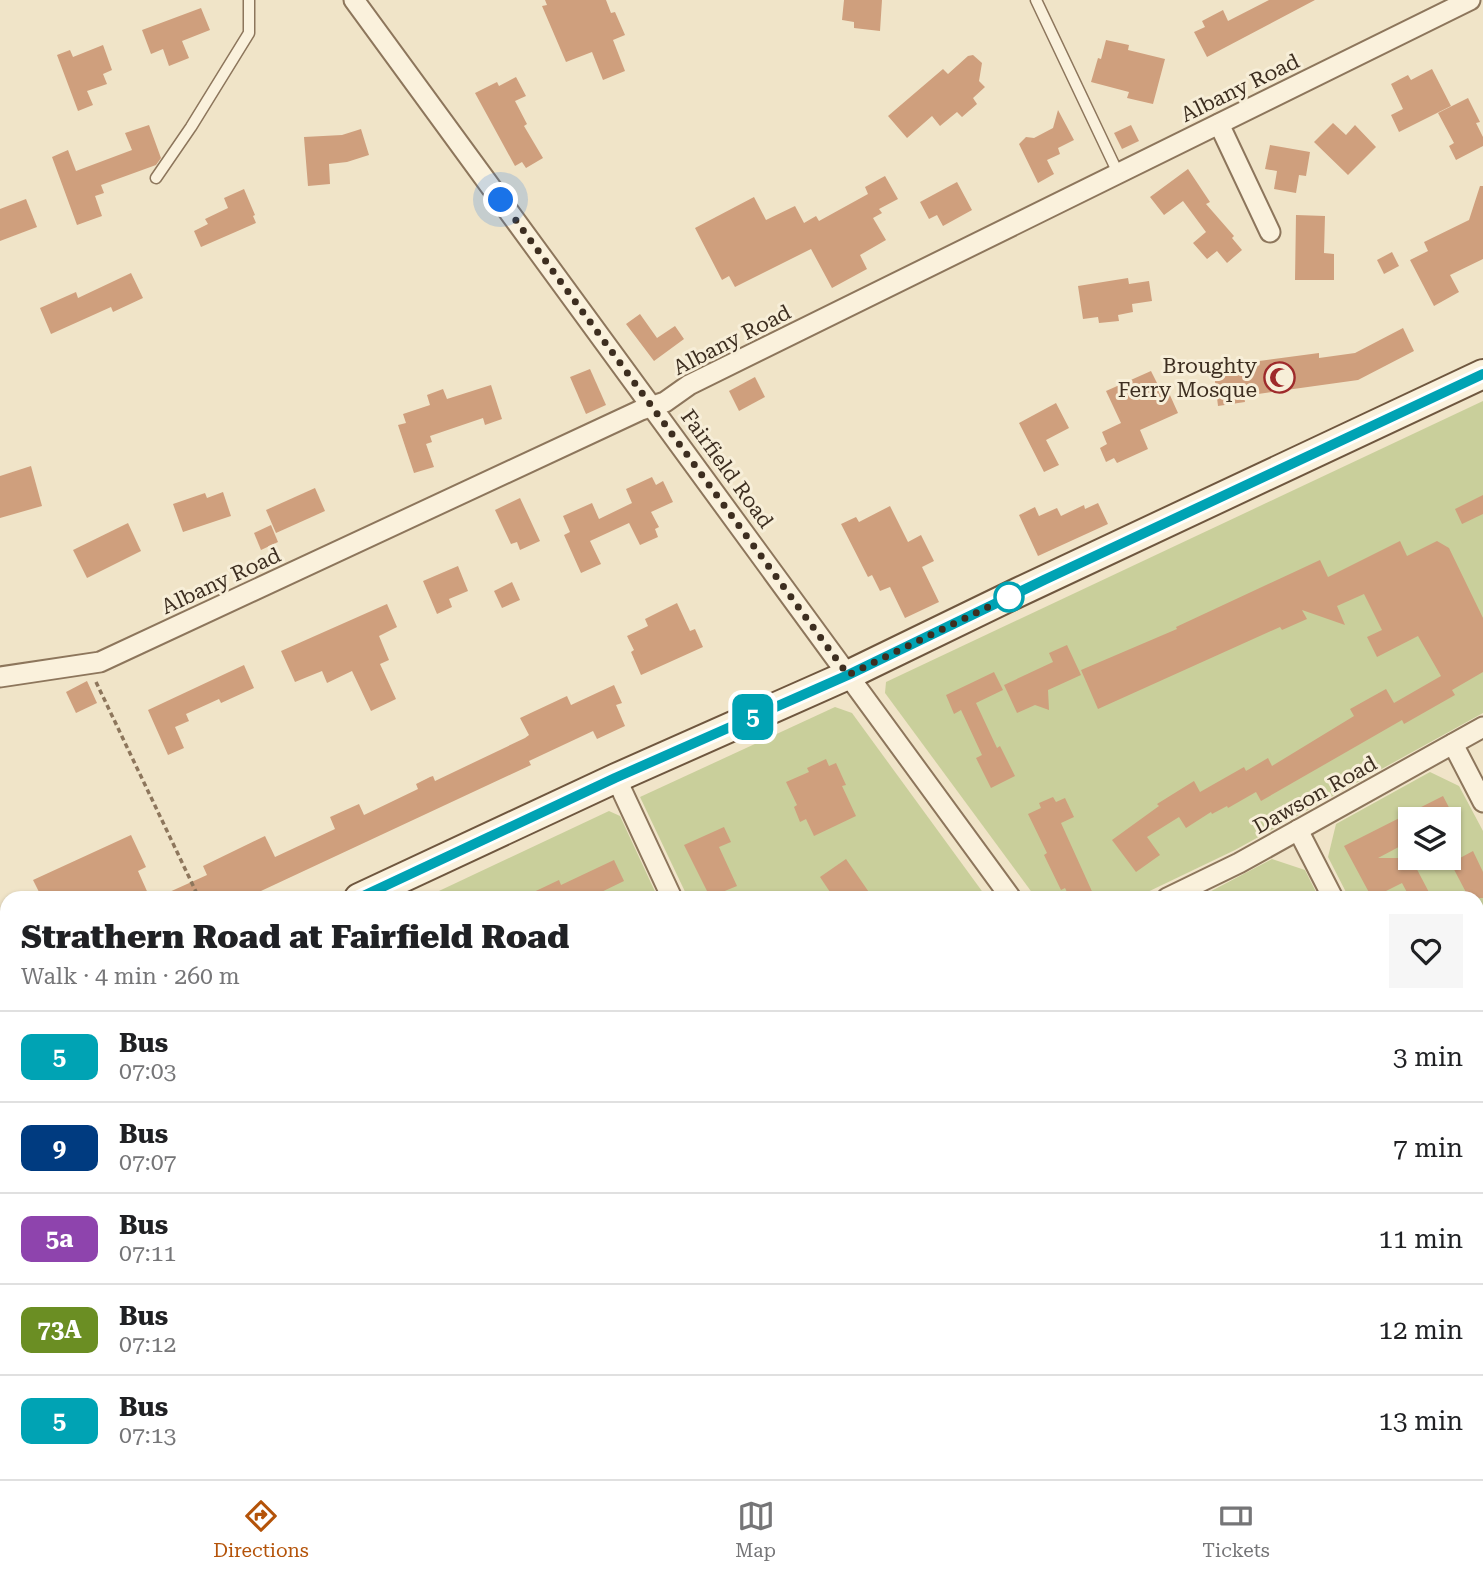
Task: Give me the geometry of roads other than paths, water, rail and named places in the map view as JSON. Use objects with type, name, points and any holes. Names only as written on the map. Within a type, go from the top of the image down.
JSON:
[{"type":"street","name":"Fairfield Road","points":[[354,0],[1006,891]]},
{"type":"street","name":"Albany Road","points":[[0,677],[100,662],[665,402],[689,385],[1470,0]]},
{"type":"street","points":[[1219,124],[1270,232]]},
{"type":"street","points":[[374,891],[615,778],[848,675],[1483,374]]},
{"type":"street","name":"Dawson Road","points":[[1181,891],[1298,831],[1483,727]]},
{"type":"street","points":[[1453,744],[1483,802]]},
{"type":"street","points":[[615,778],[669,891]]},
{"type":"street","points":[[1298,831],[1329,891]]},
{"type":"lane","points":[[156,178],[249,33],[249,0]]},
{"type":"lane","points":[[1036,0],[1118,173]]},
{"type":"place","name":"Broughty Ferry Mosque","points":[[1280,378]]}]
